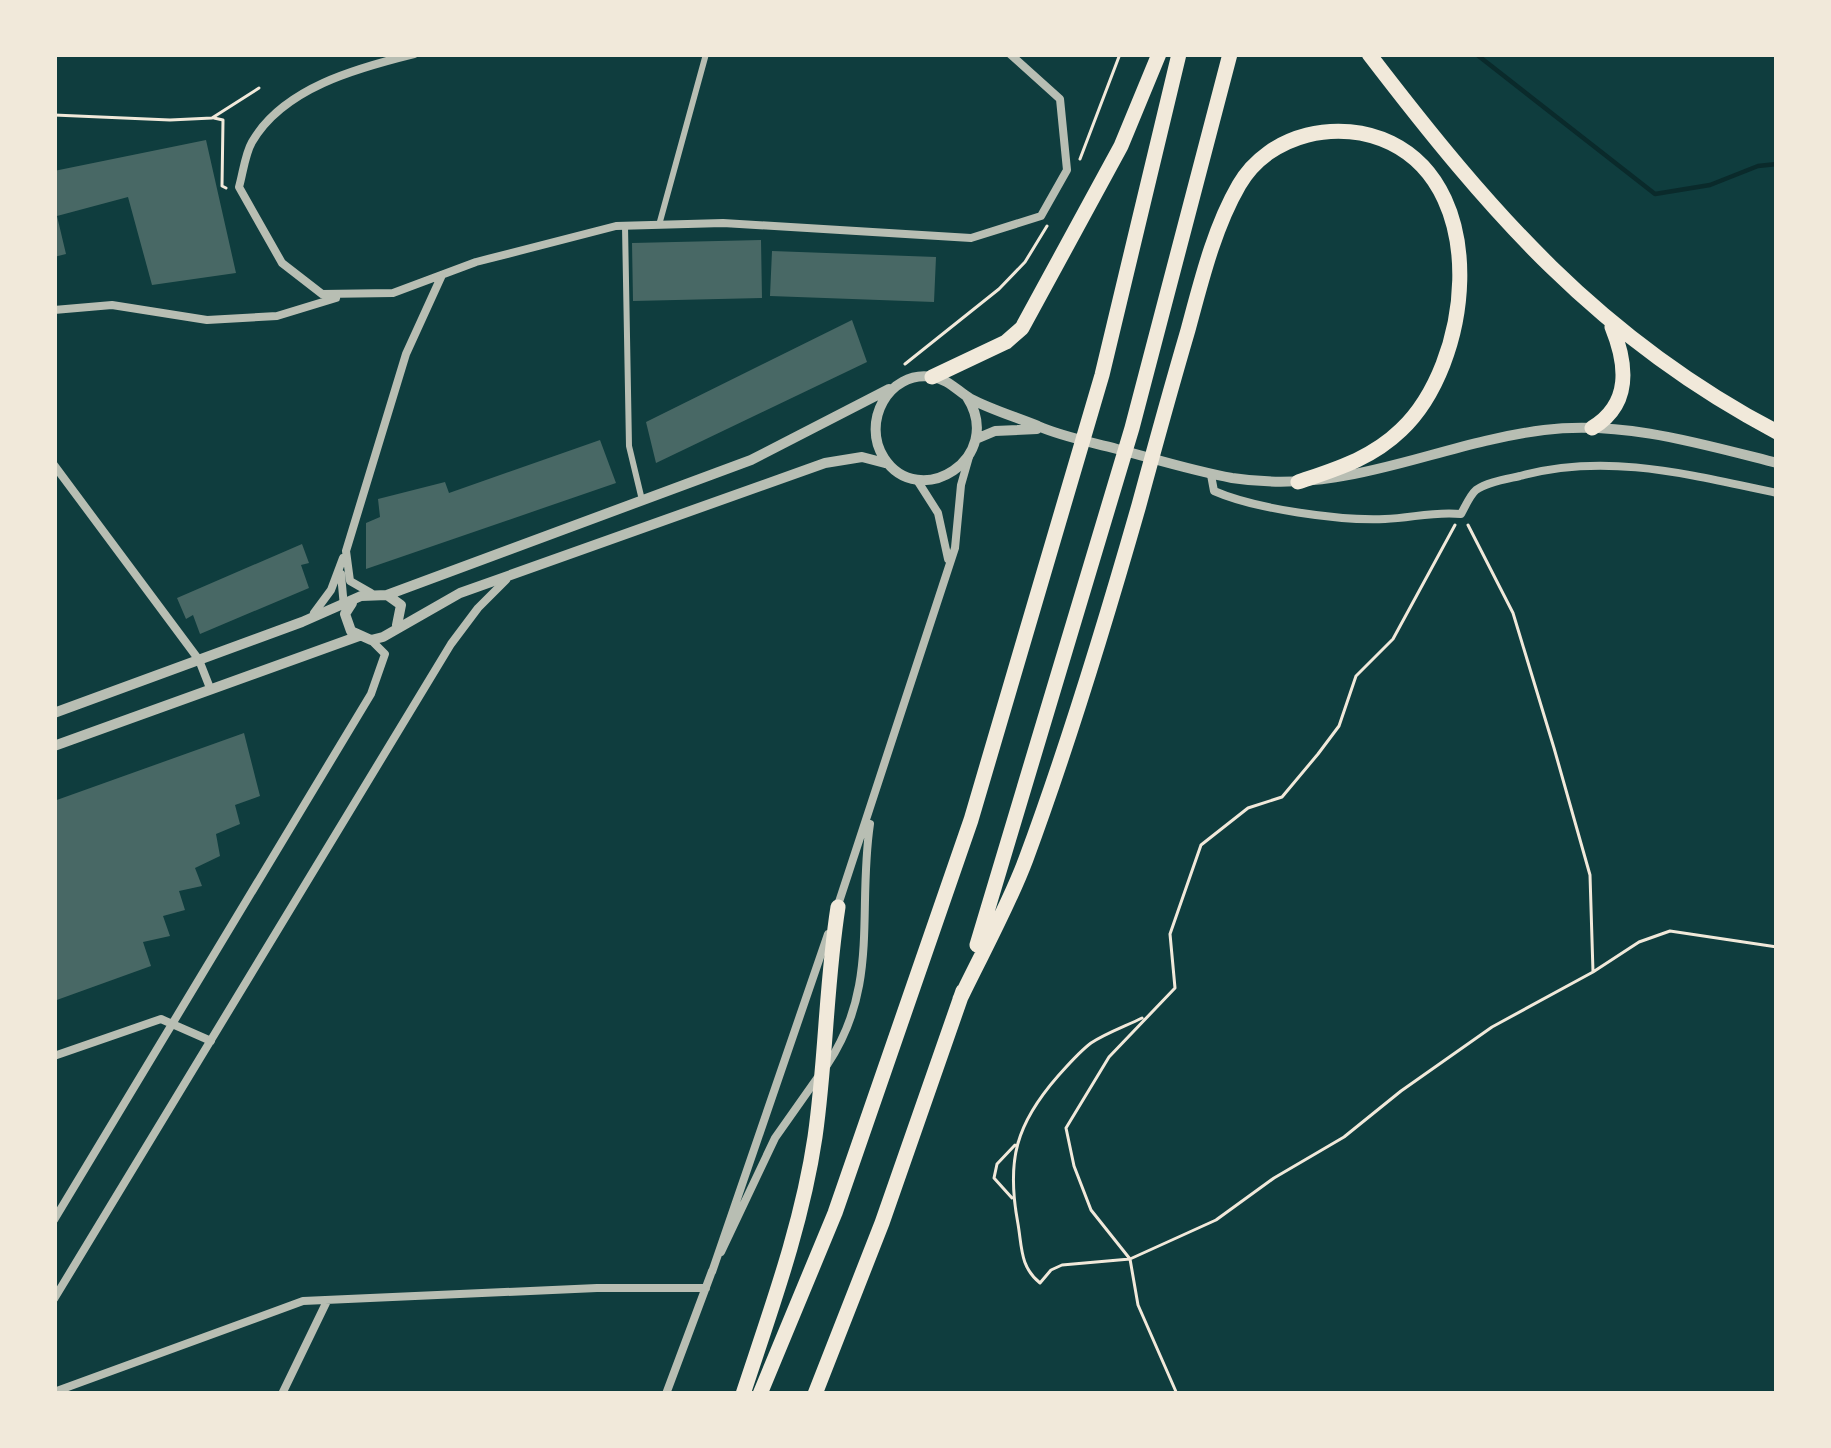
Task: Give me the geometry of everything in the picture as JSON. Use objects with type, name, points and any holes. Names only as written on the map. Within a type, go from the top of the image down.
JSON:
[{"type":"highway","points":[[932,377],[1006,342],[1022,328],[1121,146],[1159,54]]},
{"type":"highway","points":[[760,1394],[843,1192],[971,820],[1102,375],[1179,54]]},
{"type":"highway","points":[[815,1394],[882,1222],[960,999],[1107,517],[1230,54]]},
{"type":"highway","points":[[1370,54],[1471,183],[1537,257],[1611,324],[1679,375],[1777,432]]},
{"type":"highway","points":[[960,999],[1024,863],[1096,654],[1200,285],[1240,183],[1258,163],[1299,136],[1321,130],[1372,136],[1406,151],[1432,178],[1448,207],[1459,262],[1451,342],[1444,370],[1404,428],[1371,455],[1298,482]]},
{"type":"highway","points":[[1592,428],[1616,404],[1625,376],[1625,360],[1611,324]]},
{"type":"highway","points":[[743,1394],[796,1231],[814,1141],[838,907]]},
{"type":"street","points":[[414,54],[371,64],[291,99],[252,142],[234,188],[282,263],[322,294],[393,293],[476,262],[625,226],[723,223],[971,238],[1041,216],[1071,171],[1060,99],[1010,54]]},
{"type":"street","points":[[659,225],[706,54]]},
{"type":"street","points":[[625,226],[629,446],[642,500]]},
{"type":"street","points":[[309,619],[323,604],[340,567],[406,354],[442,275]]},
{"type":"street","points":[[54,310],[112,305],[207,320],[277,316],[349,294]]},
{"type":"street","points":[[388,595],[751,460],[914,378],[932,377],[953,385],[967,397],[1043,429],[1210,473],[1298,482],[1359,476],[1499,438],[1592,428],[1652,435],[1777,463]]},
{"type":"street","points":[[889,464],[874,430],[884,397],[897,385]]},
{"type":"street","points":[[666,1394],[879,788],[946,578],[955,548],[961,485],[976,439],[977,422],[967,397]]},
{"type":"street","points":[[976,439],[995,431],[1043,429]]},
{"type":"street","points":[[916,479],[949,474],[969,456]]},
{"type":"street","points":[[54,746],[210,688],[392,631],[436,604],[824,463],[862,457],[889,464],[916,479],[944,529],[946,578]]},
{"type":"street","points":[[1210,473],[1214,491],[1248,506],[1378,520],[1429,511],[1461,514],[1475,491],[1498,482],[1531,472],[1600,464],[1646,466],[1777,493]]},
{"type":"street","points":[[54,465],[199,660],[210,688]]},
{"type":"street","points":[[346,551],[350,581],[398,600],[402,609],[392,631]]},
{"type":"street","points":[[54,1220],[371,694],[385,654],[345,622],[340,567]]},
{"type":"street","points":[[54,1299],[451,644],[478,608],[514,574]]},
{"type":"street","points":[[54,713],[347,607],[373,593]]},
{"type":"street","points":[[712,1272],[775,1138],[822,1073],[853,1019],[867,936],[867,849],[879,788]]},
{"type":"street","points":[[54,1056],[149,1021],[175,1022],[211,1041]]},
{"type":"street","points":[[54,1391],[281,1306],[597,1288],[706,1288]]},
{"type":"street","points":[[283,1394],[327,1301]]},
{"type":"path","points":[[1071,171],[1120,54]]},
{"type":"path","points":[[212,118],[259,88]]},
{"type":"path","points":[[54,115],[223,120],[222,186],[234,188]]},
{"type":"path","points":[[902,368],[999,289],[1025,262],[1049,223]]},
{"type":"path","points":[[1461,514],[1513,613],[1554,748],[1590,875],[1593,972]]},
{"type":"path","points":[[1461,514],[1394,639],[1356,676],[1339,726],[1318,754],[1282,797],[1248,808],[1201,845],[1170,934],[1175,988],[1158,1010],[1090,1043],[1021,1126],[1013,1199],[1021,1256],[1030,1275],[1040,1283],[1062,1265],[1130,1259],[1216,1220],[1274,1178],[1344,1137],[1401,1090],[1492,1027],[1639,942],[1670,932],[1777,947]]},
{"type":"path","points":[[1142,1018],[1108,1057],[1066,1128],[1091,1210],[1130,1259],[1138,1305],[1177,1394]]},
{"type":"path","points":[[1013,1199],[999,1189],[994,1178],[997,1164],[1017,1142]]},
{"type":"building","points":[[206,140],[236,273],[152,285],[128,197],[57,216],[66,254],[54,257],[54,171]]},
{"type":"building","points":[[761,240],[762,298],[633,301],[632,243]]},
{"type":"building","points":[[772,251],[936,257],[934,302],[770,296]]},
{"type":"building","points":[[852,320],[867,362],[656,463],[646,422]]},
{"type":"building","points":[[600,440],[616,483],[366,569],[366,523],[380,517],[378,499],[445,482],[449,493]]},
{"type":"building","points":[[302,544],[309,563],[301,565],[309,588],[200,634],[193,615],[186,619],[177,598]]},
{"type":"building","points":[[244,733],[260,796],[235,805],[240,824],[216,834],[220,856],[195,868],[202,886],[179,891],[185,910],[163,916],[170,936],[143,942],[151,966],[54,1001],[54,801]]},
{"type":"waterway","points":[[1476,54],[1655,194],[1710,185],[1758,166],[1777,164]]}]
